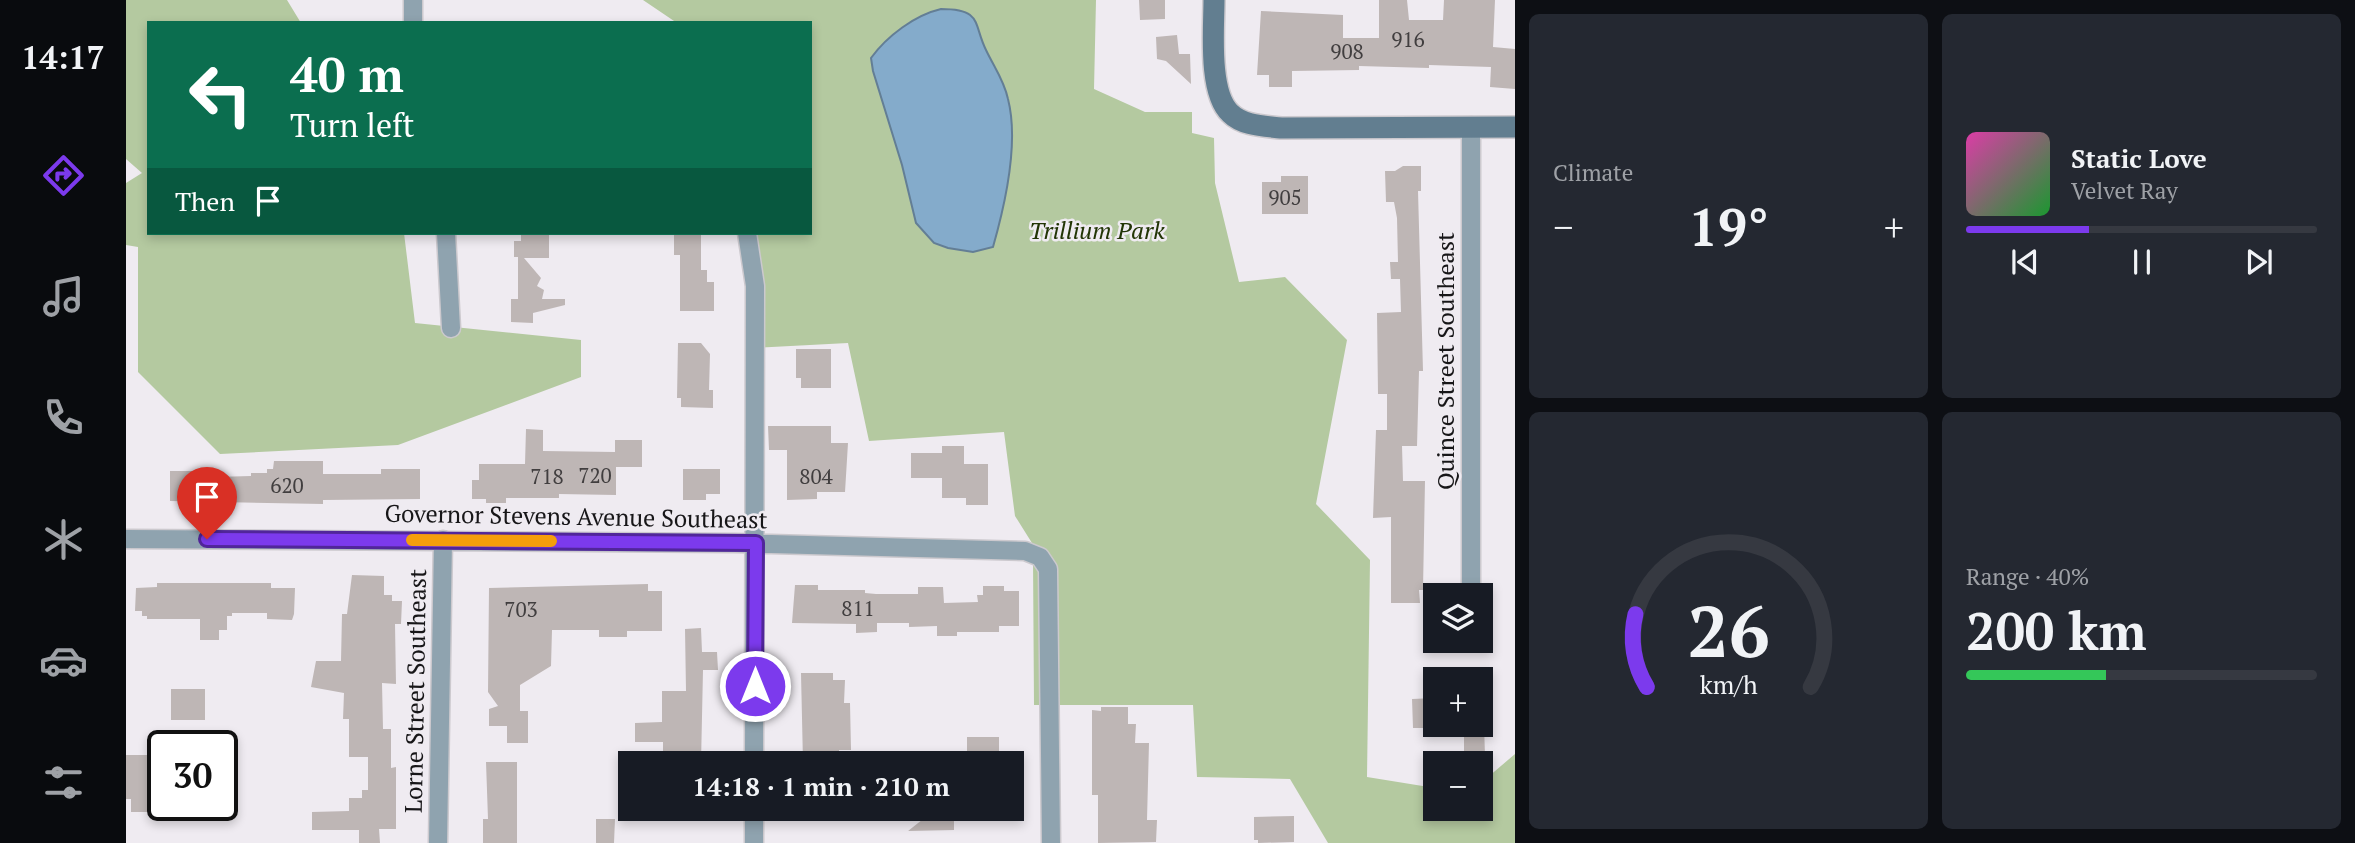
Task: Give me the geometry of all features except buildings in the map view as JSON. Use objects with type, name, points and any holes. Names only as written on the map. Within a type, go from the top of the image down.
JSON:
[{"type":"street","points":[[413,0],[413,21]]},
{"type":"street","points":[[1214,0],[1217,80],[1222,101],[1229,113],[1244,122],[1282,128],[1515,127]]},
{"type":"street","name":"Quince Street Southeast","points":[[1471,127],[1471,583]]},
{"type":"street","points":[[446,235],[451,328]]},
{"type":"street","points":[[747,235],[755,286],[754,751]]},
{"type":"street","name":"Governor Stevens Avenue Southeast","points":[[126,539],[756,543],[1025,551],[1040,557],[1048,569],[1051,843]]},
{"type":"street","name":"Lorne Street Southeast","points":[[438,843],[443,540]]},
{"type":"street","points":[[754,821],[754,843]]},
{"type":"green space","points":[[126,0],[287,0],[300,21],[147,21],[147,235],[404,235],[415,323],[581,340],[581,377],[398,445],[220,454],[138,372],[138,247],[126,245],[126,183],[142,173],[126,159]]},
{"type":"green space","name":"Trillium Park","points":[[643,0],[1096,0],[1094,89],[1145,112],[1192,112],[1192,133],[1214,138],[1215,183],[1239,282],[1285,277],[1347,340],[1316,504],[1370,560],[1367,777],[1423,786],[1423,821],[1493,821],[1493,773],[1515,754],[1515,843],[1328,843],[1290,779],[1197,777],[1193,705],[1034,705],[1033,559],[1042,559],[1015,516],[1004,432],[869,441],[848,343],[755,348],[748,235],[812,235],[812,21],[674,21]]},
{"type":"water","points":[[941,9],[964,12],[974,20],[1004,86],[1011,116],[1009,173],[993,247],[973,252],[934,243],[916,223],[871,58],[902,28],[921,16]]},
{"type":"slow traffic","points":[[412,540],[551,541]]},
{"type":"route","points":[[207,539],[756,543],[755,686]]}]
